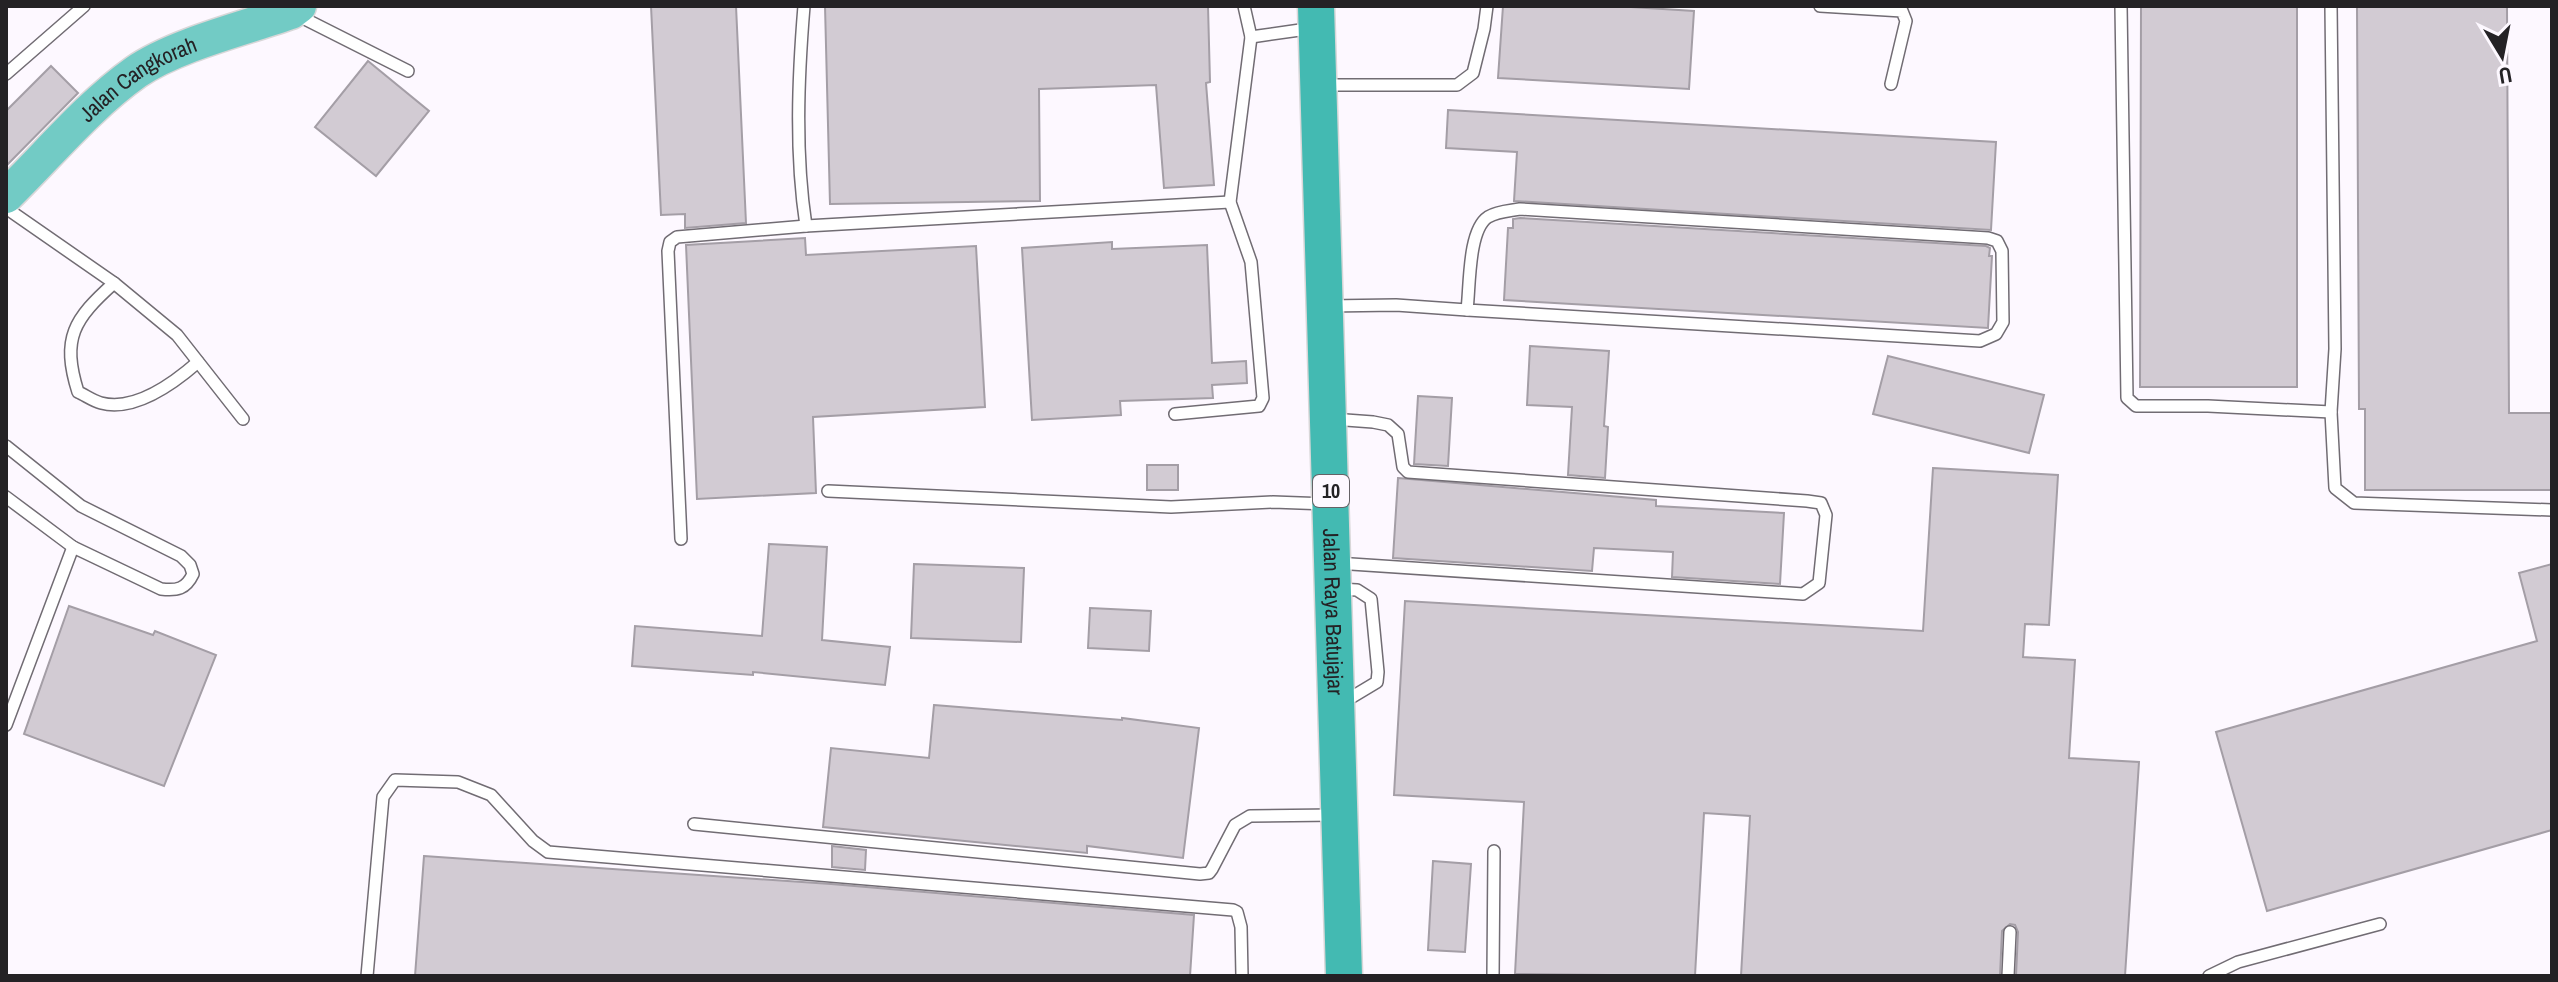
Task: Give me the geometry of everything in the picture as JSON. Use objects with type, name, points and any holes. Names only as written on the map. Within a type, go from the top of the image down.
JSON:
[{"type":"highway","name":"Jalan Raya Batujajar","points":[[1316,17],[1344,976]]},
{"type":"main road","name":"Jalan Cangkorah","points":[[6,196],[137,71],[179,51],[295,9]]},
{"type":"lane","points":[[6,74],[84,6]]},
{"type":"lane","points":[[804,6],[799,68],[800,189],[806,226]]},
{"type":"lane","points":[[1175,414],[1259,406],[1263,398],[1251,262],[1230,202],[1251,37],[1244,6]]},
{"type":"lane","points":[[1318,85],[1457,85],[1473,73],[1487,6]]},
{"type":"lane","points":[[1820,6],[1902,11],[1906,21],[1891,84]]},
{"type":"lane","points":[[2121,6],[2127,398],[2136,406],[2331,412]]},
{"type":"lane","points":[[2331,6],[2335,349],[2331,412],[2335,488],[2354,503],[2552,510]]},
{"type":"lane","points":[[295,9],[408,71]]},
{"type":"lane","points":[[1251,37],[1316,17]]},
{"type":"lane","points":[[681,539],[670,242],[677,237],[806,226],[1230,202]]},
{"type":"lane","points":[[6,208],[114,283],[177,335],[243,419]]},
{"type":"lane","points":[[1326,306],[1396,305],[1467,310],[1980,341],[1996,334],[2003,322],[2002,251],[1997,241],[1988,238],[1520,209],[1496,213],[1485,219],[1478,228],[1473,245],[1467,310]]},
{"type":"lane","points":[[114,283],[88,306],[72,333],[69,364],[78,392],[103,404],[132,402],[175,383],[198,362]]},
{"type":"lane","points":[[1328,419],[1388,425],[1398,434],[1403,467],[1408,472],[1807,501],[1821,503],[1826,515],[1819,583],[1803,594],[1333,576]]},
{"type":"lane","points":[[6,446],[81,506],[181,556],[190,565],[193,574],[182,588],[174,591],[161,589],[73,547],[6,497]]},
{"type":"lane","points":[[828,491],[1171,507],[1273,502],[1332,504]]},
{"type":"lane","points":[[6,725],[73,547]]},
{"type":"lane","points":[[367,976],[383,797],[395,780],[420,779],[458,782],[491,795],[533,841],[548,852],[1233,910],[1237,912],[1241,927],[1242,976]]},
{"type":"lane","points":[[694,824],[1200,874],[1209,873],[1235,825],[1250,816],[1339,815]]},
{"type":"lane","points":[[1493,976],[1494,851]]},
{"type":"lane","points":[[2209,976],[2238,962],[2380,924]]},
{"type":"lane","points":[[2008,976],[2010,932]]},
{"type":"building","points":[[651,6],[736,6],[746,223],[685,228],[685,214],[661,215]]},
{"type":"building","points":[[825,6],[1208,6],[1210,82],[1206,83],[1214,185],[1164,188],[1156,85],[1039,89],[1040,201],[830,204]]},
{"type":"building","points":[[1503,6],[1615,6],[1694,11],[1689,89],[1498,78]]},
{"type":"building","points":[[2141,6],[2297,6],[2297,387],[2140,387]]},
{"type":"building","points":[[2357,6],[2507,6],[2509,413],[2552,413],[2552,490],[2365,490],[2365,409],[2359,409]]},
{"type":"building","points":[[368,61],[429,111],[376,176],[315,127]]},
{"type":"building","points":[[51,66],[78,93],[6,166],[6,111]]},
{"type":"building","points":[[1448,110],[1996,142],[1991,230],[1514,201],[1517,152],[1446,148]]},
{"type":"building","points":[[1513,219],[1986,246],[1990,248],[1989,256],[1992,256],[1988,328],[1504,300],[1508,228],[1513,228]]},
{"type":"building","points":[[805,238],[806,255],[976,246],[985,407],[813,417],[816,493],[697,499],[686,245]]},
{"type":"building","points":[[1112,242],[1112,249],[1207,245],[1212,363],[1246,361],[1247,383],[1212,385],[1213,398],[1120,401],[1121,415],[1032,420],[1022,248]]},
{"type":"building","points":[[1530,346],[1609,351],[1604,426],[1608,427],[1605,478],[1568,475],[1572,407],[1527,405]]},
{"type":"building","points":[[1888,356],[2044,395],[2029,453],[1873,414]]},
{"type":"building","points":[[1418,396],[1452,398],[1448,466],[1414,464]]},
{"type":"building","points":[[1147,465],[1178,465],[1178,490],[1147,490]]},
{"type":"building","points":[[1933,468],[2058,475],[2049,625],[2025,624],[2023,657],[2075,660],[2069,758],[2139,762],[2125,976],[2016,976],[2018,932],[2015,925],[2010,924],[2002,931],[2000,976],[1741,976],[1750,816],[1704,813],[1695,976],[1515,974],[1524,802],[1394,795],[1405,601],[1923,631]]},
{"type":"building","points":[[1398,478],[1656,500],[1656,506],[1784,513],[1780,584],[1672,577],[1673,552],[1594,548],[1592,571],[1393,558]]},
{"type":"building","points":[[769,544],[827,547],[822,640],[890,647],[885,685],[753,672],[753,675],[632,666],[635,626],[762,636]]},
{"type":"building","points":[[914,564],[1024,568],[1021,642],[911,638]]},
{"type":"building","points":[[2552,564],[2552,830],[2267,911],[2216,732],[2537,641],[2519,573]]},
{"type":"building","points":[[69,606],[153,635],[155,631],[216,655],[164,786],[24,734]]},
{"type":"building","points":[[1090,608],[1151,611],[1149,651],[1088,648]]},
{"type":"building","points":[[934,705],[1122,718],[1199,728],[1183,858],[1087,846],[1087,853],[823,827],[831,748],[929,758]]},
{"type":"building","points":[[832,846],[866,850],[865,870],[832,867]]},
{"type":"building","points":[[424,856],[831,884],[1194,915],[1190,976],[415,976]]},
{"type":"building","points":[[1433,861],[1471,864],[1465,952],[1428,950]]}]
